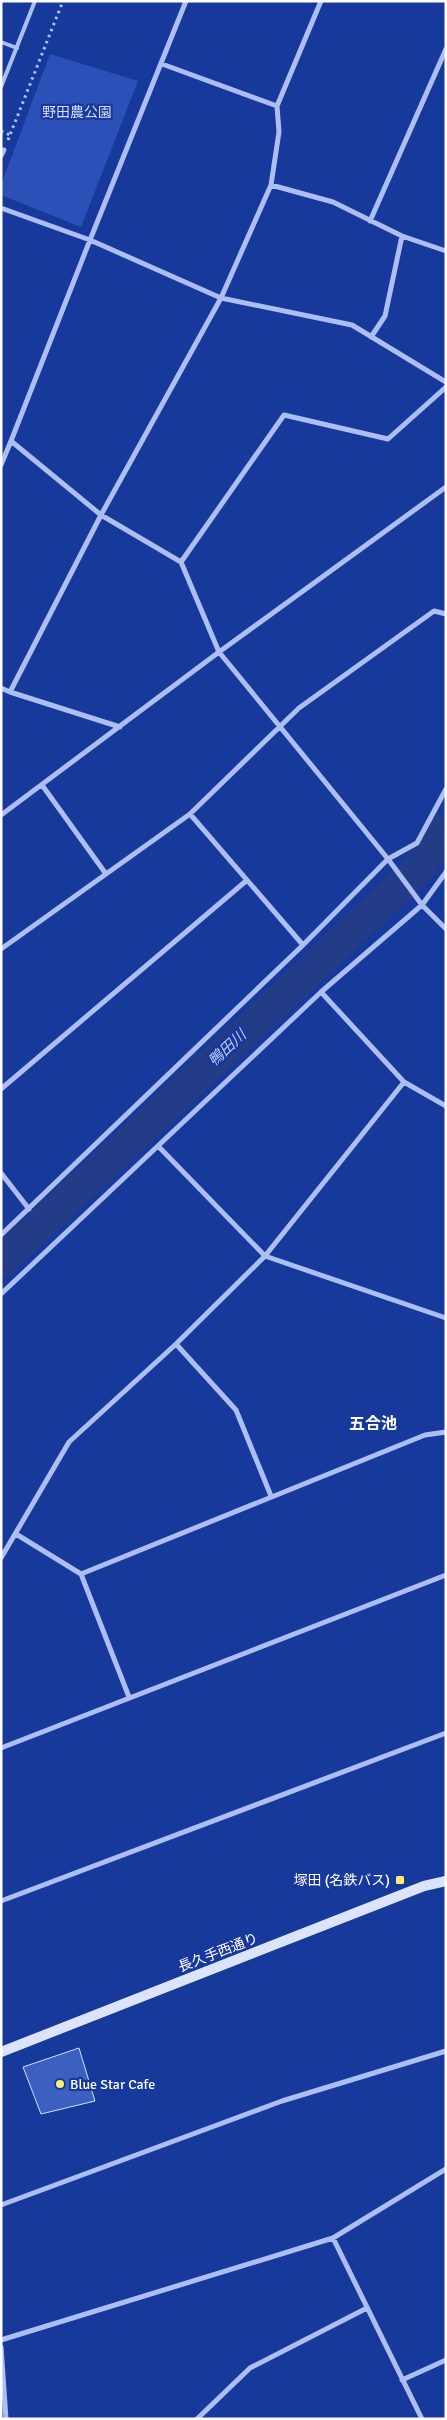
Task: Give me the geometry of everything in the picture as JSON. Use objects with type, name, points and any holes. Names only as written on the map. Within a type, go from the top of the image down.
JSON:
[{"type":"street","points":[[1,465],[186,1]]},
{"type":"street","points":[[10,692],[102,515],[221,298],[271,186],[279,132],[277,106],[321,1]]},
{"type":"street","points":[[370,221],[446,49]]},
{"type":"street","points":[[162,64],[277,106]]},
{"type":"street","points":[[1,156],[2,150]]},
{"type":"street","points":[[271,186],[333,202],[402,236],[446,251]]},
{"type":"street","points":[[1,208],[90,240],[221,298],[352,325],[446,382]]},
{"type":"street","points":[[371,337],[385,316],[402,236]]},
{"type":"street","points":[[180,562],[284,415],[388,439],[446,387]]},
{"type":"street","points":[[11,441],[102,515],[180,562],[219,652],[388,859],[422,905],[446,929]]},
{"type":"street","points":[[1,815],[219,652],[446,487]]},
{"type":"street","points":[[1,949],[190,814],[299,708],[434,611],[446,614]]},
{"type":"street","points":[[1,688],[120,727]]},
{"type":"street","points":[[42,785],[106,874]]},
{"type":"street","points":[[1,1235],[303,945],[388,859],[417,843],[446,789]]},
{"type":"street","points":[[190,814],[303,945]]},
{"type":"street","points":[[1,1294],[321,992],[422,905],[446,872]]},
{"type":"street","points":[[1,1089],[246,881]]},
{"type":"street","points":[[321,992],[404,1082],[446,1106]]},
{"type":"street","points":[[1,1558],[69,1442],[176,1344],[266,1256],[404,1082]]},
{"type":"street","points":[[158,1146],[266,1256],[446,1318]]},
{"type":"street","points":[[1,1173],[28,1209]]},
{"type":"street","points":[[176,1344],[236,1410],[271,1496]]},
{"type":"street","points":[[81,1574],[425,1435],[446,1432]]},
{"type":"street","points":[[16,1534],[81,1574],[129,1697]]},
{"type":"street","points":[[1,1748],[446,1575]]},
{"type":"street","points":[[1,1901],[446,1733]]},
{"type":"street","name":"長久手西通り","points":[[1,2052],[424,1886],[446,1881]]},
{"type":"street","points":[[1,2206],[282,2101],[446,2051]]},
{"type":"street","points":[[1,2340],[333,2238],[446,2169]]},
{"type":"street","points":[[333,2238],[422,2419]]},
{"type":"street","points":[[197,2419],[250,2368],[367,2308]]},
{"type":"street","points":[[1,2347],[4,2415]]},
{"type":"street","points":[[402,2380],[446,2360]]},
{"type":"lane","points":[[1,87],[35,1]]},
{"type":"lane","points":[[1,42],[17,48]]},
{"type":"path","points":[[2,150],[63,1]]},
{"type":"path","points":[[1,131],[10,134]]},
{"type":"green space","name":"野田農公園","points":[[50,54],[138,81],[81,227],[1,195],[1,185]]},
{"type":"building","name":"Blue Star Cafe","points":[[79,2048],[95,2101],[41,2114],[23,2067]]},
{"type":"waterway","name":"鴨田川","points":[[1,1262],[419,868],[446,828]]},
{"type":"place","name":"塚田 (名鉄バス)","points":[[400,1880]]},
{"type":"place","name":"Blue Star Cafe","points":[[60,2084]]},
{"type":"district","name":"五合池","points":[[373,1423]]}]
